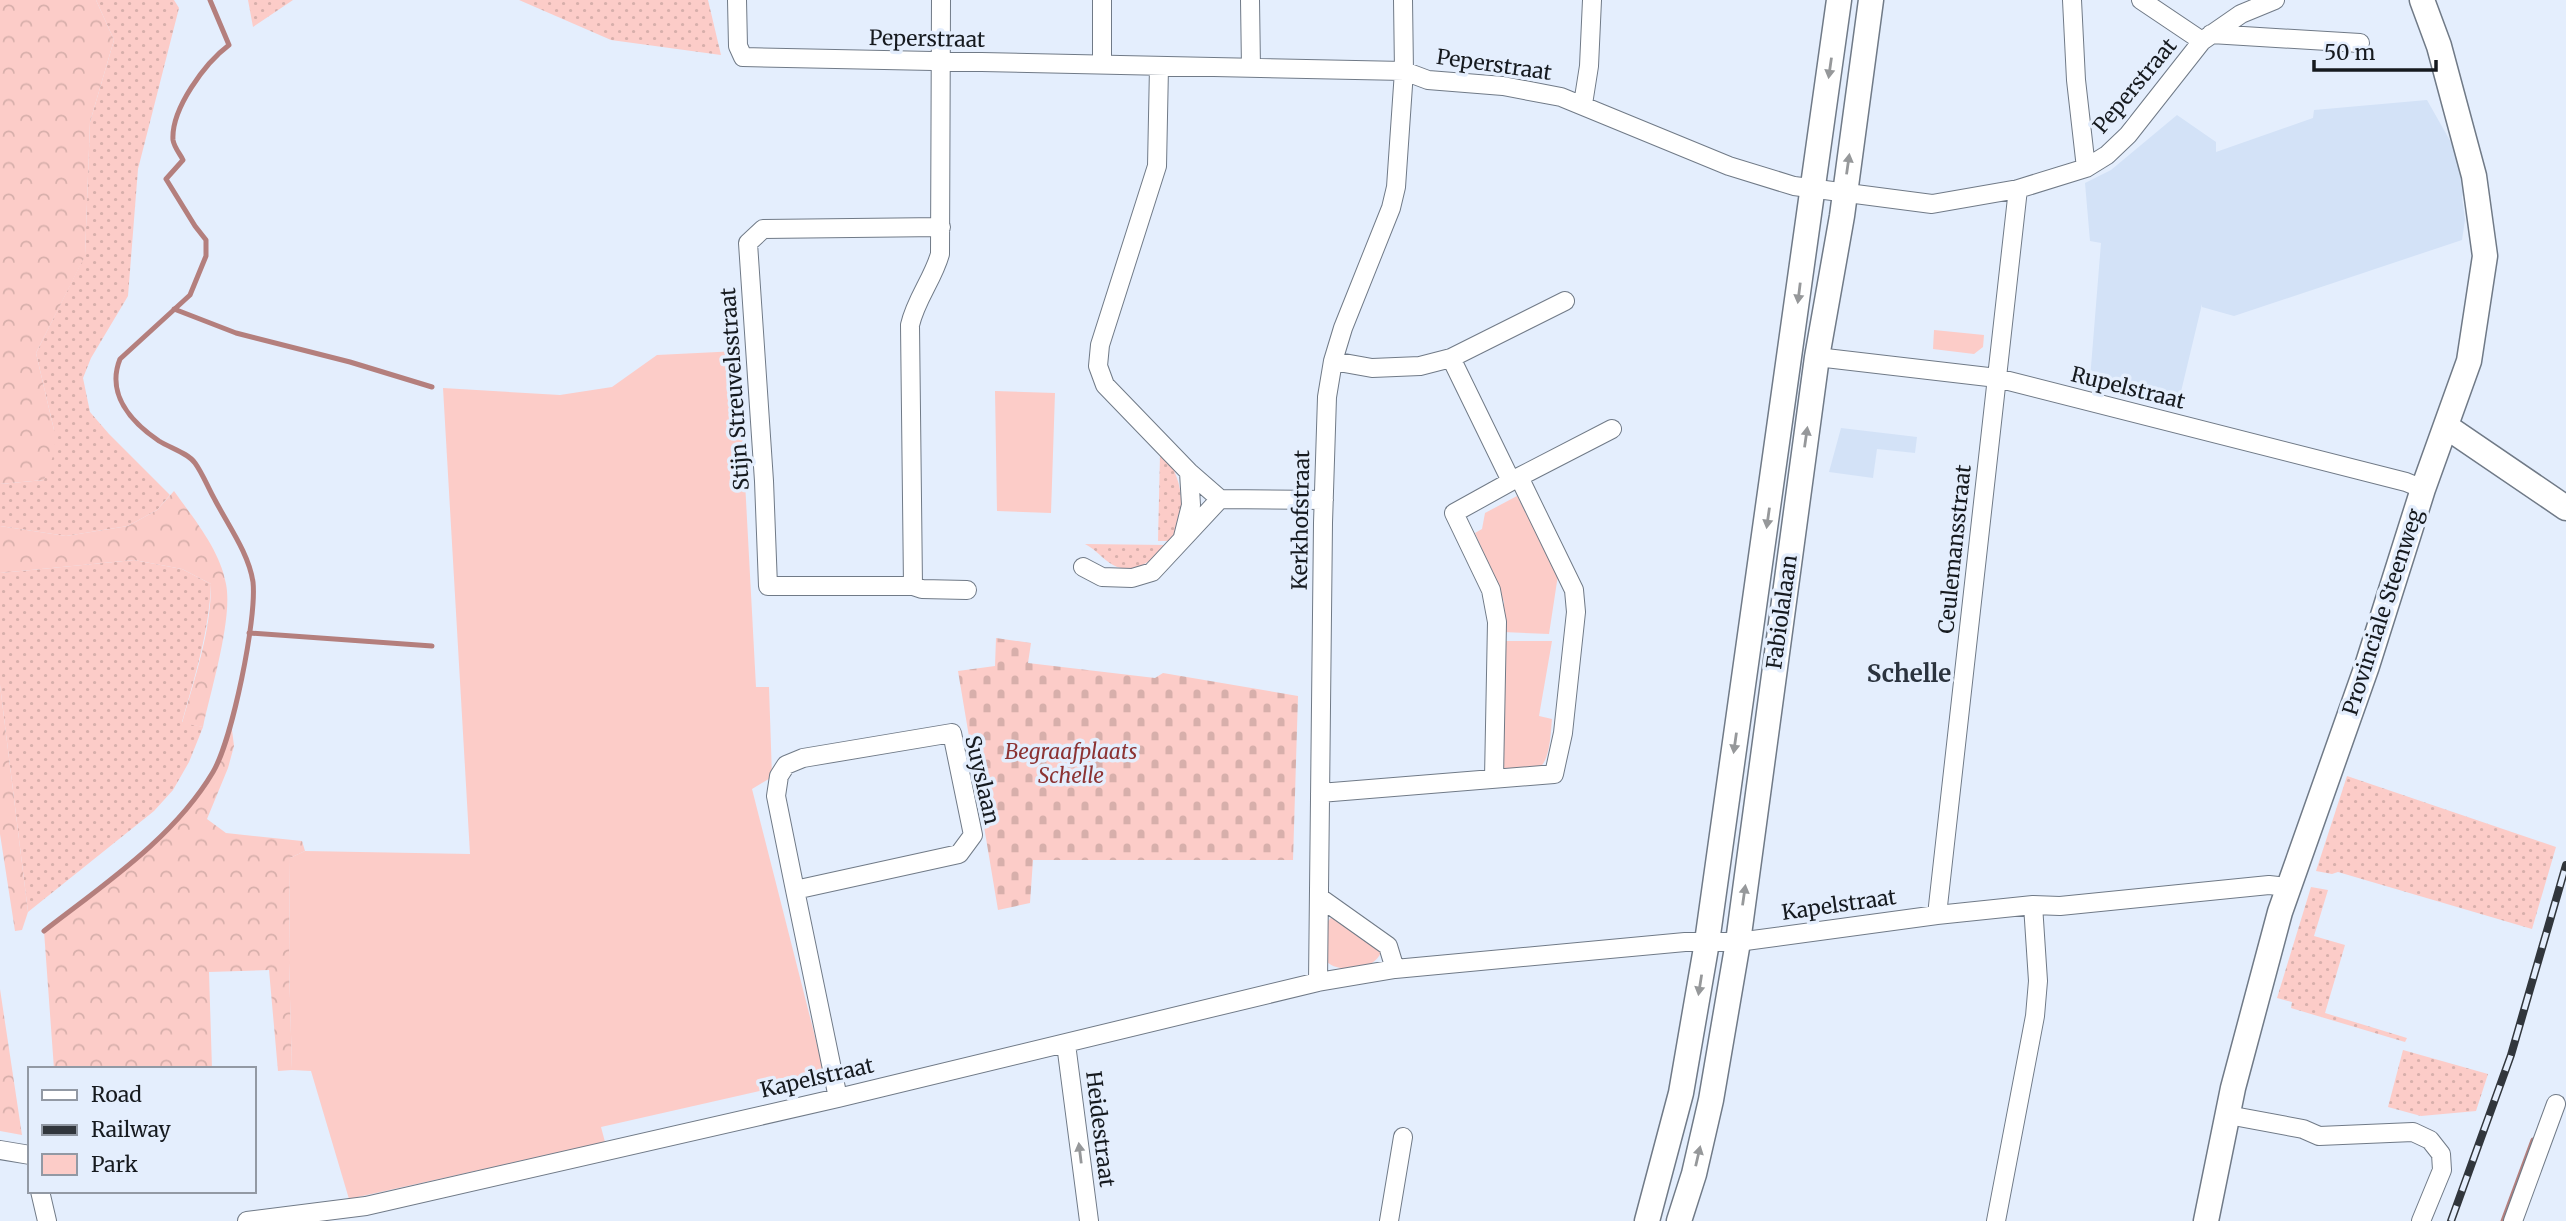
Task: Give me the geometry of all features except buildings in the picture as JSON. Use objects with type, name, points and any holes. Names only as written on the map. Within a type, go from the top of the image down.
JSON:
[{"type":"main road","name":"Fabiolalaan","points":[[1647,1221],[1681,1093],[1707,942],[1839,0]]},
{"type":"main road","name":"Fabiolalaan","points":[[1679,1221],[1694,1174],[1711,1100],[1738,942],[1817,357],[1844,194],[1871,0]]},
{"type":"main road","name":"Provinciale Steenweg","points":[[2206,1221],[2228,1115],[2288,887],[2367,666],[2423,489],[2469,361],[2485,256],[2474,176],[2439,46],[2422,0]]},
{"type":"main road","points":[[2447,427],[2566,508]]},
{"type":"street","name":"Peperstraat","points":[[737,0],[738,46],[743,57],[1404,71],[1428,80],[1503,86],[1561,97],[1728,166],[1812,190],[1932,204],[2018,189],[2086,168],[2107,155],[2128,135],[2206,38],[2241,14],[2276,0]]},
{"type":"street","points":[[913,586],[910,325],[914,309],[936,269],[940,254],[941,0]]},
{"type":"street","points":[[1102,0],[1102,65]]},
{"type":"street","points":[[1250,0],[1251,68]]},
{"type":"street","name":"Kerkhofstraat","points":[[1318,982],[1327,397],[1333,361],[1343,328],[1391,208],[1396,187],[1404,71],[1403,0]]},
{"type":"street","points":[[1583,104],[1589,66],[1592,0]]},
{"type":"street","points":[[2072,0],[2076,80],[2086,168]]},
{"type":"street","points":[[2141,0],[2206,38],[2360,43]]},
{"type":"street","points":[[1159,67],[1157,166],[1100,345],[1098,366],[1105,385],[1189,472],[1220,499],[1324,499]]},
{"type":"street","name":"Ceulemansstraat","points":[[1937,915],[2018,189]]},
{"type":"street","name":"Stijn Streuvelsstraat","points":[[941,227],[764,229],[748,243],[764,481],[768,586],[913,586],[922,589],[967,590]]},
{"type":"street","points":[[1333,361],[1372,368],[1420,366],[1451,358],[1565,301]]},
{"type":"street","name":"Rupelstraat","points":[[1817,357],[1997,378],[2406,482],[2423,489]]},
{"type":"street","points":[[1320,793],[1554,774],[1562,741],[1576,612],[1574,590],[1451,358]]},
{"type":"street","points":[[1494,778],[1497,622],[1491,590],[1454,513],[1612,429]]},
{"type":"street","points":[[1182,540],[1191,505],[1189,472]]},
{"type":"street","points":[[1083,567],[1102,577],[1132,578],[1152,572],[1220,499]]},
{"type":"street","name":"Suyslaan","points":[[793,881],[959,854],[973,835],[952,733],[803,758],[786,765],[779,776],[776,796],[793,881],[838,1098]]},
{"type":"street","name":"Kapelstraat","points":[[234,1221],[366,1206],[838,1098],[1318,982],[1395,969],[1685,942],[1738,942],[1937,915],[2034,905],[2060,906],[2269,885],[2288,887]]},
{"type":"street","points":[[1319,897],[1388,946],[1395,969]]},
{"type":"street","points":[[1996,1221],[2035,1016],[2038,981],[2034,905]]},
{"type":"street","name":"Heidestraat","points":[[1066,1044],[1089,1221]]},
{"type":"street","points":[[2513,1221],[2556,1104]]},
{"type":"street","points":[[2228,1115],[2303,1129],[2319,1136],[2413,1132],[2430,1140],[2441,1154],[2442,1170],[2421,1221]]},
{"type":"street","points":[[1390,1221],[1402,1137]]},
{"type":"street","points":[[0,1150],[28,1155]]},
{"type":"street","points":[[40,1193],[47,1221]]},
{"type":"shaded area","points":[[2427,100],[2461,160],[2467,187],[2462,197],[2465,220],[2462,240],[2234,316],[2202,307],[2202,304],[2179,400],[2090,379],[2101,243],[2090,241],[2085,183],[2111,170],[2177,115],[2216,142],[2216,152],[2313,118],[2314,110]]},
{"type":"shaded area","points":[[1841,428],[1917,437],[1915,453],[1877,449],[1873,478],[1829,472]]},
{"type":"green space","points":[[0,0],[96,0],[114,40],[90,122],[85,256],[36,353],[54,430],[55,451],[44,480],[0,484]]},
{"type":"green space","points":[[96,0],[174,0],[179,8],[138,169],[128,296],[91,358],[83,378],[90,412],[170,495],[157,510],[128,526],[66,536],[0,526],[0,484],[44,480],[54,430],[36,353],[85,255],[90,122],[114,40]]},
{"type":"green space","points":[[248,0],[293,0],[253,27]]},
{"type":"green space","points":[[519,0],[708,0],[721,55],[611,40]]},
{"type":"green space","points":[[1934,330],[1984,335],[1983,347],[1974,354],[1933,349]]},
{"type":"green space","points":[[738,351],[756,687],[769,687],[772,777],[752,789],[825,1076],[601,1127],[605,1142],[349,1199],[311,1071],[292,1070],[290,858],[305,851],[470,854],[443,388],[560,395],[612,387],[657,355]]},
{"type":"green space","points":[[995,391],[1055,393],[1051,513],[997,511]]},
{"type":"green space","points":[[1163,454],[1175,474],[1181,496],[1179,519],[1171,541],[1158,541],[1160,455]]},
{"type":"green space","points":[[174,491],[212,547],[226,584],[224,634],[203,727],[182,723],[205,637],[211,584],[182,569],[134,560],[0,573],[0,526],[66,536],[128,526],[157,510]]},
{"type":"green space","points":[[1517,496],[1558,575],[1549,634],[1503,632],[1504,602],[1475,533],[1482,529],[1485,513]]},
{"type":"green space","points":[[1085,544],[1167,545],[1150,561],[1128,569],[1113,565]]},
{"type":"green space","points":[[134,560],[182,569],[211,584],[204,637],[182,722],[203,727],[189,762],[173,790],[154,811],[28,912],[0,685],[0,573]]},
{"type":"green space","name":"Begraafplaats Schelle","points":[[996,638],[1031,643],[1028,663],[1155,678],[1163,673],[1298,696],[1293,860],[1033,860],[1030,903],[998,910],[958,671],[995,666]]},
{"type":"green space","points":[[1502,641],[1552,641],[1539,716],[1552,719],[1548,753],[1539,767],[1505,769],[1500,765]]},
{"type":"green space","points":[[0,685],[28,912],[22,930],[15,931],[0,834]]},
{"type":"green space","points":[[231,722],[234,746],[207,819],[226,833],[302,841],[305,851],[290,858],[292,1070],[278,1071],[269,970],[209,972],[212,1067],[54,1067],[44,931],[135,859],[178,818],[196,796],[223,748]]},
{"type":"green space","points":[[2347,776],[2556,847],[2532,929],[2338,872],[2332,874],[2316,871]]},
{"type":"green space","points":[[2311,887],[2328,890],[2314,936],[2345,945],[2325,1013],[2407,1038],[2405,1042],[2291,1008],[2292,1002],[2277,998]]},
{"type":"green space","points":[[1333,915],[1381,951],[1373,962],[1349,969],[1327,962],[1325,925]]},
{"type":"green space","points":[[0,989],[22,1135],[0,1131]]},
{"type":"green space","points":[[2403,1050],[2488,1074],[2476,1111],[2421,1116],[2388,1107]]},
{"type":"waterway","points":[[44,931],[136,859],[197,796],[220,756],[242,679],[253,599],[251,571],[243,550],[192,459],[159,441],[139,425],[124,406],[116,384],[120,359],[190,295],[206,256],[206,240],[166,179],[183,160],[173,140],[174,128],[184,101],[200,75],[229,45],[210,0]]},
{"type":"waterway","points":[[174,309],[236,333],[350,362],[432,387]]},
{"type":"waterway","points":[[249,633],[432,646]]},
{"type":"waterway","points":[[2503,1221],[2533,1140]]},
{"type":"railway","points":[[2451,1221],[2511,1055],[2566,865]]},
{"type":"district","name":"Schelle","points":[[1909,674]]}]
